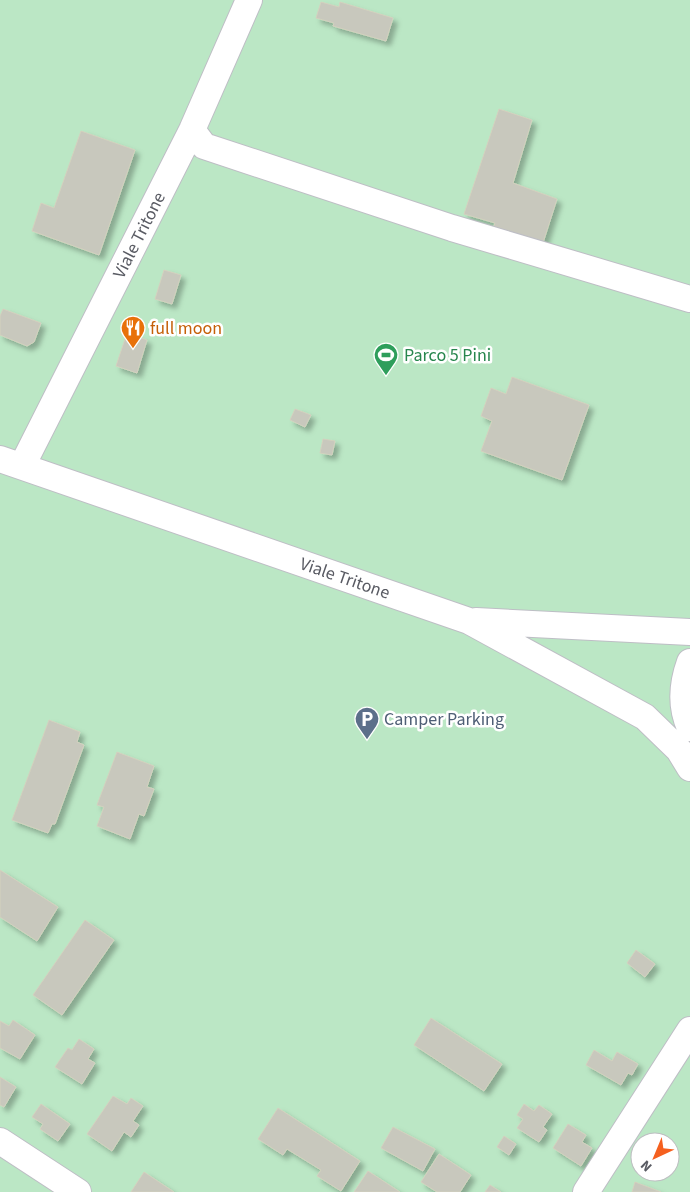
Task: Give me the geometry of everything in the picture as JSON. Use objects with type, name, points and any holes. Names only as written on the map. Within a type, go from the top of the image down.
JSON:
[{"type":"street","name":"Viale Tritone","points":[[249,0],[192,130],[11,462],[469,621],[645,717],[687,743]]},
{"type":"street","points":[[192,130],[204,146],[452,228],[690,299]]},
{"type":"street","name":"Viale Tritone","points":[[469,621],[690,632]]},
{"type":"street","points":[[687,743],[682,700],[684,681],[690,662]]},
{"type":"street","points":[[586,1192],[690,1030]]},
{"type":"street","points":[[0,1141],[78,1192]]},
{"type":"green space","points":[[0,0],[690,0],[690,1192],[0,1192]]},
{"type":"building","points":[[321,2],[339,7],[340,2],[393,18],[386,41],[333,26],[334,23],[316,18]]},
{"type":"building","points":[[499,109],[532,120],[513,183],[557,199],[541,249],[491,234],[495,223],[464,214]]},
{"type":"building","points":[[81,131],[135,150],[99,255],[32,231],[41,203],[54,208]]},
{"type":"building","points":[[164,270],[181,275],[172,304],[155,299]]},
{"type":"building","points":[[3,309],[41,323],[34,342],[27,346],[0,335],[0,316]]},
{"type":"building","points":[[127,333],[147,340],[137,373],[116,366]]},
{"type":"building","points":[[512,377],[589,405],[562,480],[481,451],[492,421],[481,416],[491,388],[506,394]]},
{"type":"building","points":[[295,409],[311,415],[305,427],[290,420]]},
{"type":"building","points":[[323,439],[335,441],[332,455],[320,453]]},
{"type":"building","points":[[49,720],[80,732],[77,742],[84,745],[55,824],[52,824],[48,833],[12,820]]},
{"type":"building","points":[[117,752],[154,766],[147,787],[154,789],[144,816],[139,814],[130,839],[97,826],[104,807],[97,805]]},
{"type":"building","points":[[0,870],[58,907],[37,941],[0,917]]},
{"type":"building","points":[[85,920],[114,940],[62,1015],[33,995]]},
{"type":"building","points":[[636,950],[655,964],[645,977],[627,963]]},
{"type":"building","points":[[431,1018],[502,1064],[484,1091],[414,1045]]},
{"type":"building","points":[[13,1020],[35,1035],[20,1059],[0,1048],[0,1021],[9,1026]]},
{"type":"building","points":[[79,1039],[94,1049],[88,1059],[95,1063],[82,1084],[55,1067],[68,1048],[72,1050]]},
{"type":"building","points":[[594,1050],[612,1061],[617,1052],[638,1064],[632,1075],[628,1073],[621,1085],[586,1065]]},
{"type":"building","points":[[0,1077],[16,1087],[4,1107],[0,1105]]},
{"type":"building","points":[[113,1096],[127,1104],[131,1098],[143,1106],[133,1121],[139,1125],[131,1137],[124,1132],[112,1151],[87,1134]]},
{"type":"building","points":[[41,1104],[70,1124],[58,1141],[40,1129],[43,1124],[32,1117]]},
{"type":"building","points":[[524,1104],[534,1111],[539,1105],[552,1114],[543,1127],[547,1130],[539,1142],[517,1128],[523,1119],[517,1115]]},
{"type":"building","points":[[278,1108],[360,1161],[341,1191],[317,1176],[321,1170],[287,1149],[283,1155],[258,1139]]},
{"type":"building","points":[[568,1124],[586,1135],[582,1142],[592,1148],[581,1166],[553,1148]]},
{"type":"building","points":[[393,1127],[435,1149],[423,1171],[381,1148]]},
{"type":"building","points":[[504,1136],[516,1144],[509,1155],[497,1147]]},
{"type":"building","points":[[439,1154],[471,1175],[460,1192],[437,1192],[421,1182]]},
{"type":"building","points":[[368,1171],[400,1192],[354,1192]]},
{"type":"building","points":[[144,1172],[174,1192],[131,1192]]},
{"type":"building","points":[[635,1182],[661,1192],[632,1192]]},
{"type":"building","points":[[490,1185],[501,1192],[485,1192]]},
{"type":"place","name":"full moon","points":[[133,349]]},
{"type":"place","name":"Parco 5 Pini","points":[[386,376]]},
{"type":"place","name":"Camper Parking","points":[[367,740]]}]
